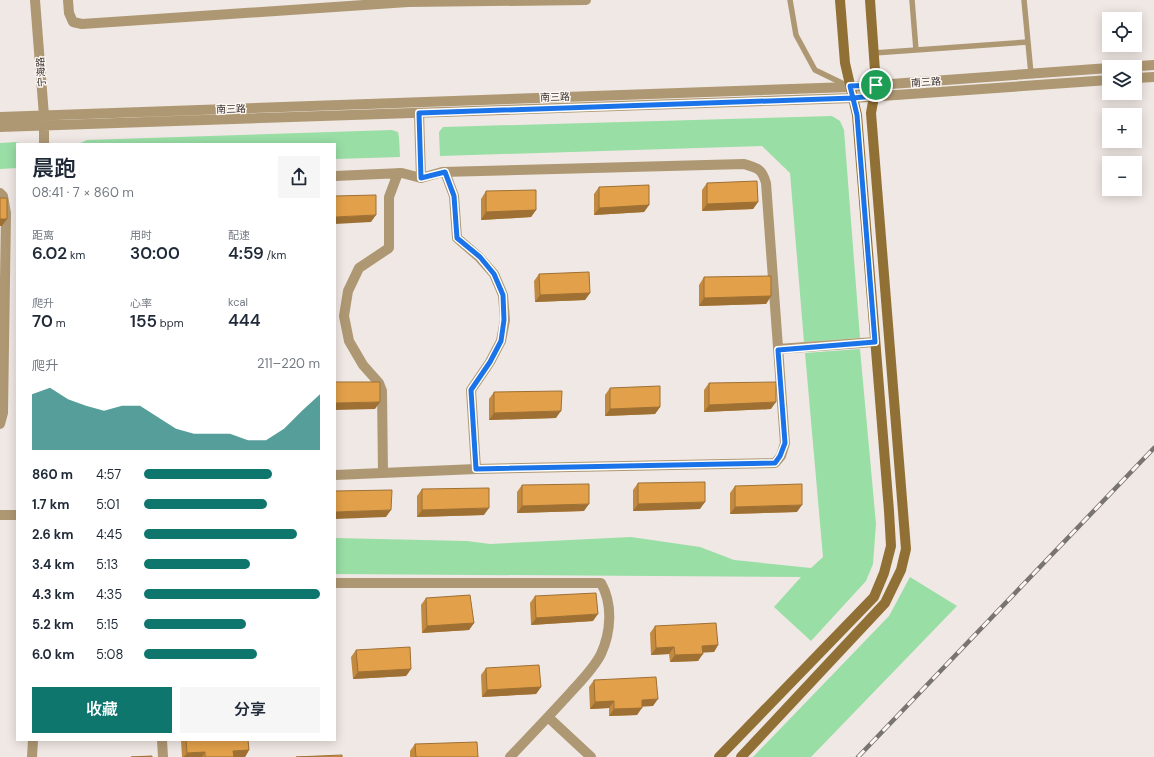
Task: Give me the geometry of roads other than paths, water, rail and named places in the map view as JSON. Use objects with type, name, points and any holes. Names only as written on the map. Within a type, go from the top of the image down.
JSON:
[{"type":"main road","points":[[719,757],[874,597],[884,573],[891,546],[857,115],[845,63],[840,0]]},
{"type":"main road","points":[[741,757],[884,603],[901,570],[906,549],[871,113],[876,85],[870,0]]},
{"type":"street","name":"宁海路","points":[[35,0],[44,120],[44,143]]},
{"type":"street","points":[[68,0],[69,13],[73,22],[82,24],[408,2],[586,0]]},
{"type":"street","points":[[1142,66],[1154,65]]},
{"type":"street","name":"南三路","points":[[0,127],[44,120],[876,85],[1102,69]]},
{"type":"street","points":[[1142,78],[1154,77]]},
{"type":"street","name":"南三路","points":[[0,117],[44,120],[419,113],[853,98],[1102,80]]},
{"type":"street","points":[[419,113],[421,178]]},
{"type":"street","points":[[336,176],[398,173],[421,178],[445,172],[744,164],[756,167],[763,173],[766,183],[785,443],[780,456],[775,463],[476,469],[336,475]]},
{"type":"street","points":[[445,172],[454,196],[457,238],[480,257],[494,274],[503,295],[504,320],[501,341],[490,362],[471,390],[476,469]]},
{"type":"street","points":[[384,473],[382,391],[379,382],[363,365],[349,341],[344,316],[348,292],[359,268],[389,248],[389,197],[398,173]]},
{"type":"street","points":[[0,193],[3,196],[6,213],[3,413],[0,424]]},
{"type":"street","points":[[778,350],[875,342]]},
{"type":"street","points":[[0,515],[16,515]]},
{"type":"street","points":[[336,583],[601,583],[606,593],[609,612],[607,634],[601,654],[588,674],[510,757]]},
{"type":"street","points":[[548,717],[591,757]]},
{"type":"street","points":[[32,741],[32,757]]},
{"type":"street","points":[[162,741],[163,757]]},
{"type":"lane","points":[[790,0],[796,35],[815,70],[850,86]]},
{"type":"lane","points":[[912,0],[916,50]]},
{"type":"lane","points":[[1024,0],[1031,74]]},
{"type":"lane","points":[[874,54],[1028,42]]},
{"type":"railway","points":[[858,757],[1154,448]]}]
